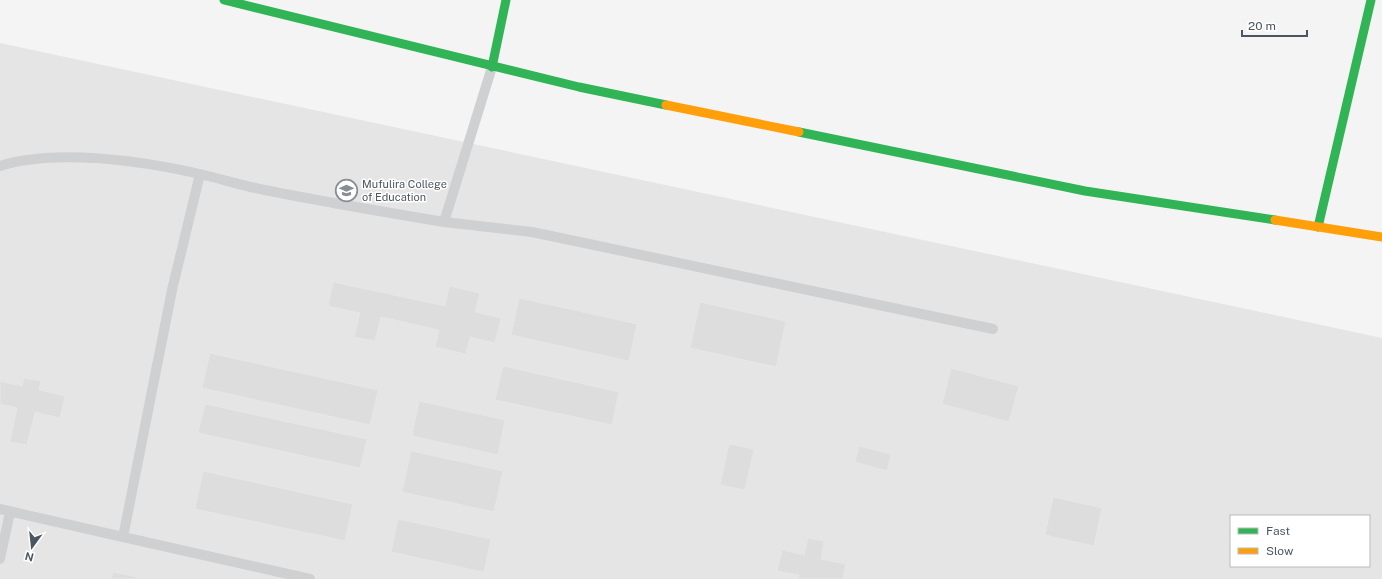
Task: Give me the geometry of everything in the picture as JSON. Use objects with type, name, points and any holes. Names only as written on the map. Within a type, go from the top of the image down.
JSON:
[{"type":"main road","points":[[224,0],[492,67],[579,87],[1084,191],[1382,236]]},
{"type":"main road","points":[[492,67],[506,0]]},
{"type":"main road","points":[[1318,227],[1370,0]]},
{"type":"lane","points":[[444,222],[492,67]]},
{"type":"lane","points":[[0,166],[14,162],[46,157],[98,159],[164,167],[200,174],[263,190],[444,222],[532,232],[993,329]]},
{"type":"lane","points":[[123,537],[172,290],[200,174]]},
{"type":"lane","points":[[0,559],[5,511],[310,579]]},
{"type":"shaded area","name":"Mufulira College of Education","points":[[0,43],[1382,338],[1382,579],[0,579]]},
{"type":"building","points":[[333,282],[445,306],[449,286],[480,293],[475,312],[501,318],[495,343],[470,337],[466,354],[435,347],[439,330],[381,317],[375,341],[354,337],[360,313],[328,306]]},
{"type":"building","points":[[519,298],[637,324],[629,361],[511,335]]},
{"type":"building","points":[[700,302],[786,321],[776,367],[690,348]]},
{"type":"building","points":[[210,353],[378,390],[370,425],[202,388]]},
{"type":"building","points":[[503,366],[619,392],[612,425],[495,400]]},
{"type":"building","points":[[951,368],[1019,386],[1009,422],[942,404]]},
{"type":"building","points":[[24,378],[41,381],[39,390],[65,396],[60,418],[35,412],[27,445],[10,442],[17,408],[0,404],[0,381],[22,386]]},
{"type":"building","points":[[419,401],[505,420],[498,455],[412,436]]},
{"type":"building","points":[[205,404],[367,439],[360,468],[198,433]]},
{"type":"building","points":[[729,444],[754,449],[745,490],[720,485]]},
{"type":"building","points":[[859,446],[891,454],[887,471],[855,462]]},
{"type":"building","points":[[411,451],[503,471],[494,512],[402,492]]},
{"type":"building","points":[[203,471],[353,504],[345,541],[195,509]]},
{"type":"building","points":[[1053,497],[1102,508],[1094,546],[1045,535]]},
{"type":"building","points":[[398,519],[491,539],[484,572],[391,552]]},
{"type":"building","points":[[808,538],[824,541],[821,559],[846,564],[843,579],[798,579],[799,575],[777,571],[782,550],[804,555]]},
{"type":"building","points":[[113,572],[137,577],[136,579],[111,579]]},
{"type":"traffic: fast","points":[[224,0],[579,87],[666,105]]},
{"type":"traffic: fast","points":[[492,67],[506,0]]},
{"type":"traffic: fast","points":[[1318,227],[1371,0]]},
{"type":"traffic: fast","points":[[799,132],[1085,191],[1275,220]]},
{"type":"traffic: slow","points":[[666,105],[799,132]]},
{"type":"traffic: slow","points":[[1275,220],[1382,237]]},
{"type":"place","name":"Mufulira College of Education","points":[[346,190]]}]
